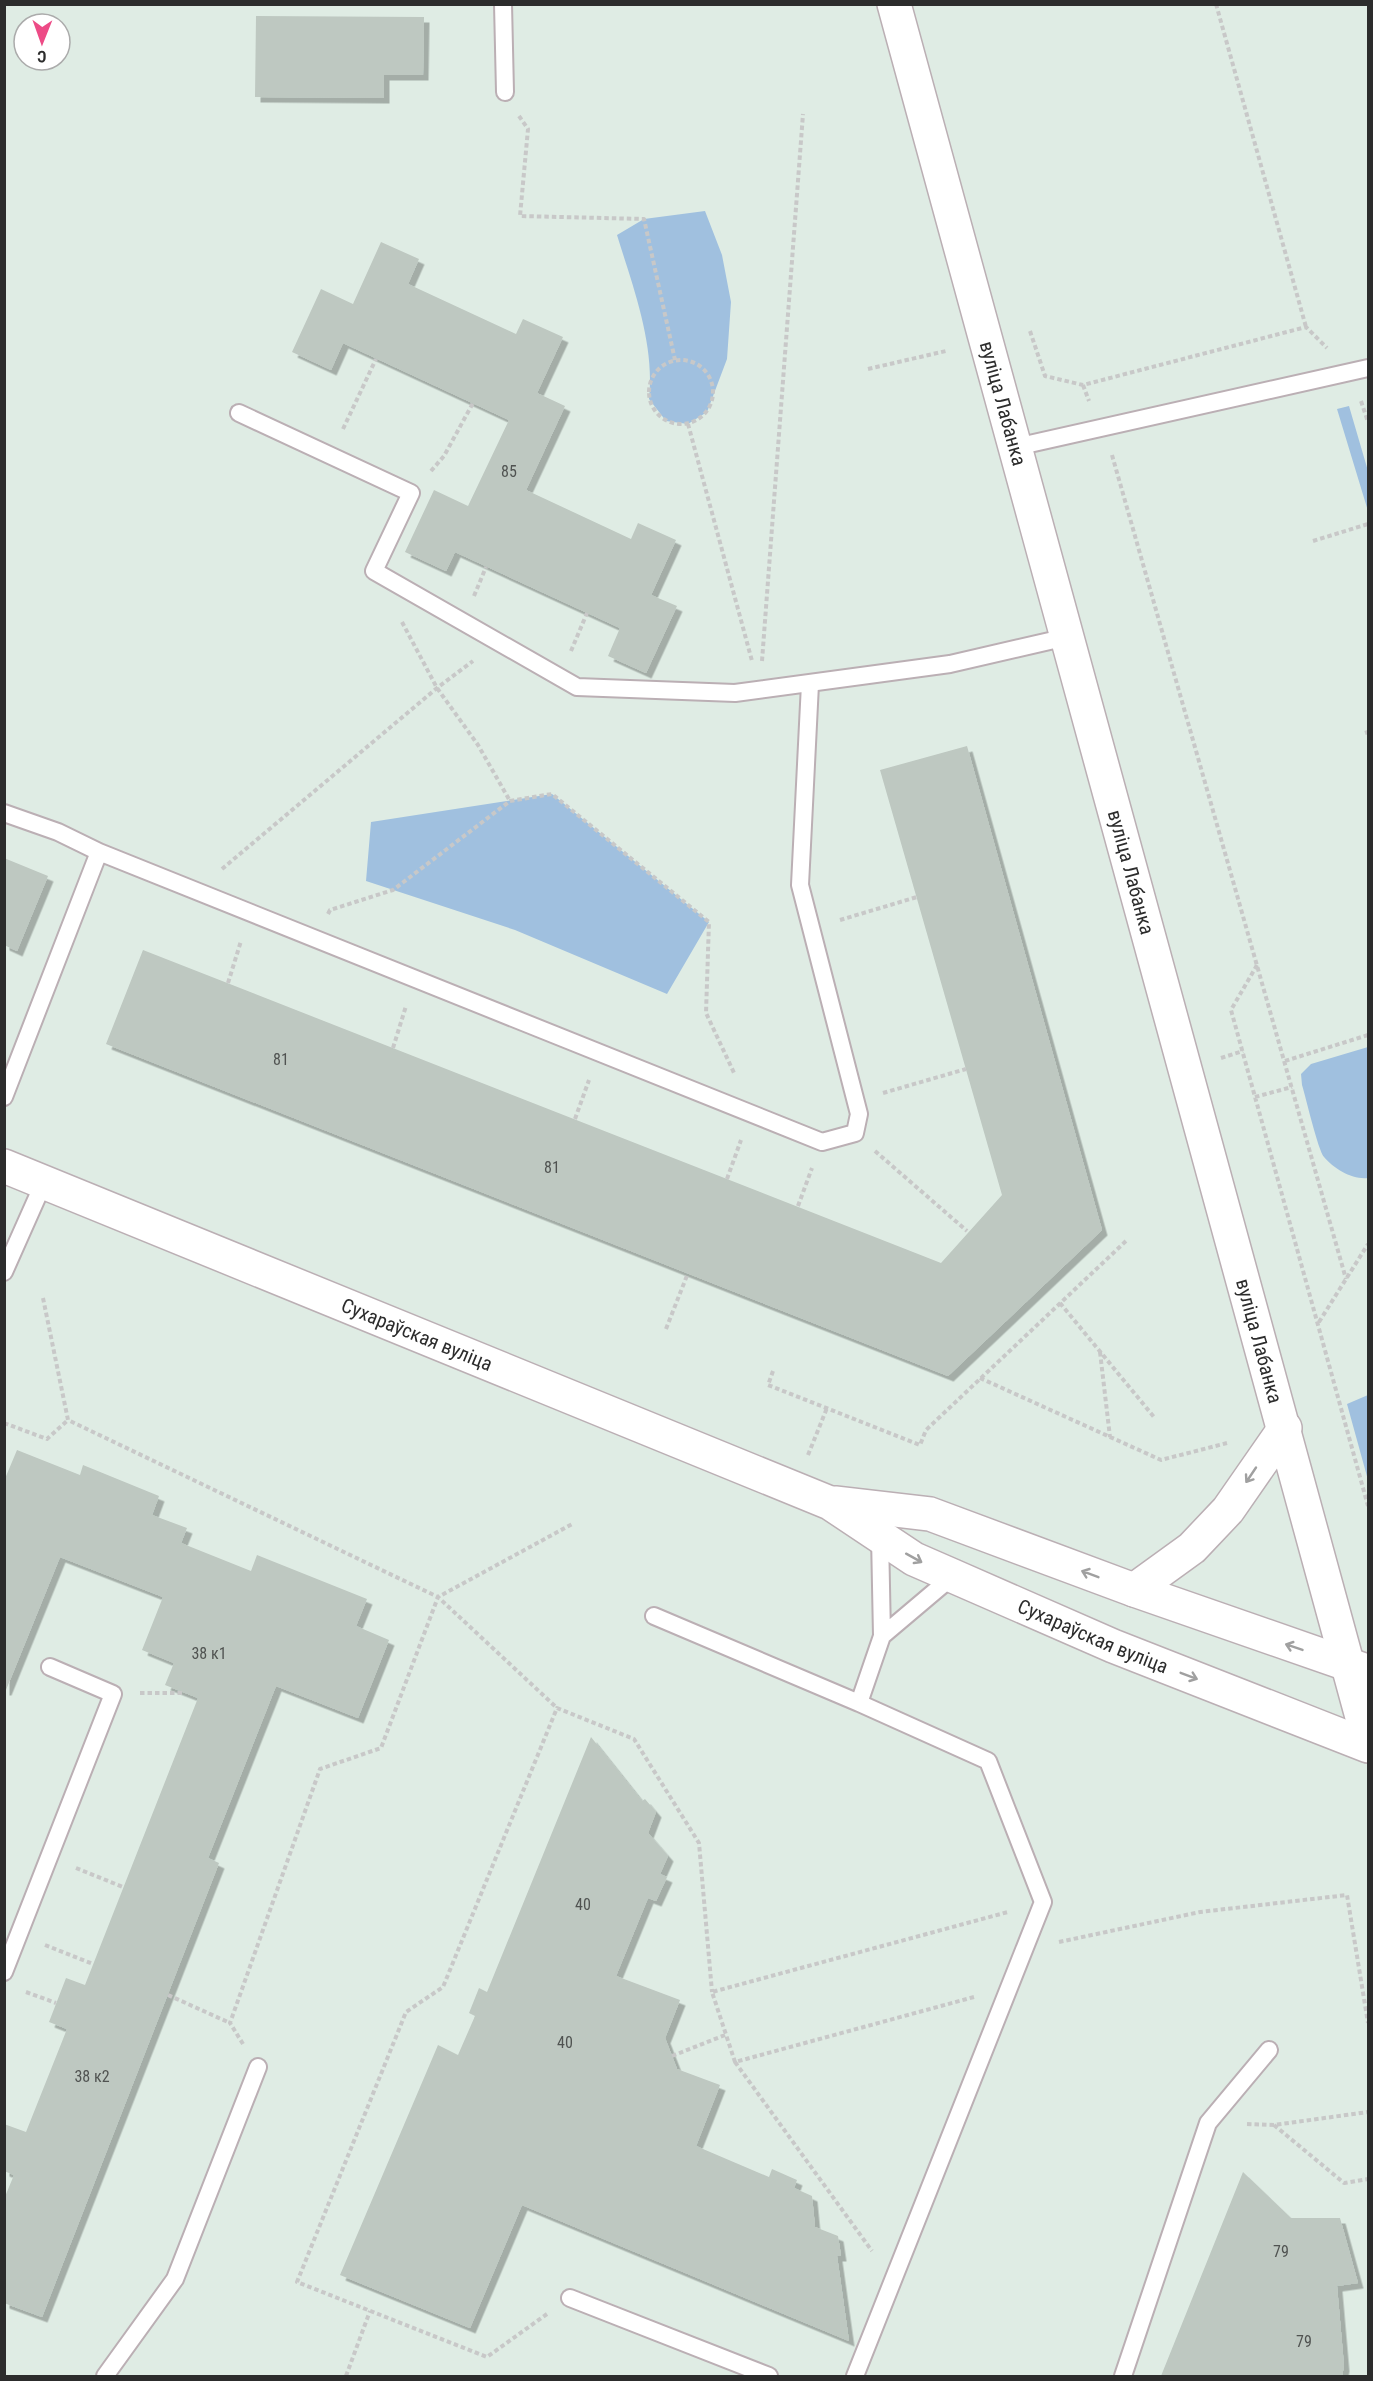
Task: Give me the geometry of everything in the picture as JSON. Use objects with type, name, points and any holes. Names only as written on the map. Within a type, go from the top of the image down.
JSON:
[{"type":"main road","name":"вуліца Лабанка","points":[[894,4],[1285,1428],[1359,1668],[1368,1739]]},
{"type":"main road","name":"Сухараўская вуліца","points":[[4,1166],[830,1503],[914,1559],[1113,1646],[1368,1746]]},
{"type":"main road","points":[[1134,1590],[1192,1548],[1228,1510],[1285,1428]]},
{"type":"main road","name":"Сухараўская вуліца","points":[[830,1503],[930,1514],[1134,1590],[1359,1668]]},
{"type":"lane","points":[[503,4],[505,92]]},
{"type":"lane","points":[[1016,447],[1360,371]]},
{"type":"lane","points":[[239,413],[411,493],[374,572],[577,687],[735,693],[950,664],[1067,637]]},
{"type":"lane","points":[[4,813],[58,832],[99,852],[822,1142],[855,1133],[860,1114],[800,885],[810,684]]},
{"type":"lane","points":[[4,1097],[99,852]]},
{"type":"lane","points":[[4,1272],[44,1182]]},
{"type":"lane","points":[[859,1703],[882,1636],[880,1536]]},
{"type":"lane","points":[[882,1636],[953,1576]]},
{"type":"lane","points":[[654,1616],[859,1703],[988,1761],[1043,1902],[855,2376]]},
{"type":"lane","points":[[4,1972],[113,1694],[50,1667]]},
{"type":"lane","points":[[1123,2376],[1208,2123],[1269,2050]]},
{"type":"lane","points":[[105,2376],[175,2279],[258,2067]]},
{"type":"lane","points":[[570,2298],[769,2376]]},
{"type":"path","points":[[1216,4],[1306,327],[1360,371],[1368,422]]},
{"type":"path","points":[[760,690],[803,114]]},
{"type":"path","points":[[528,129],[520,216],[644,219],[675,360]]},
{"type":"path","points":[[1030,331],[1045,376],[1083,385],[1306,327]]},
{"type":"path","points":[[868,369],[946,351]]},
{"type":"path","points":[[330,456],[376,359]]},
{"type":"path","points":[[675,360],[686,360],[697,364],[706,370],[712,380],[714,391],[712,403],[707,412],[698,420],[688,424],[666,421],[653,408],[649,399],[648,389],[651,378],[665,364],[675,360]]},
{"type":"path","points":[[1083,385],[1110,449],[1346,1279]]},
{"type":"path","points":[[411,493],[444,456],[473,403]]},
{"type":"path","points":[[688,424],[760,690]]},
{"type":"path","points":[[1313,541],[1368,524]]},
{"type":"path","points":[[374,572],[437,688],[478,745],[510,801]]},
{"type":"path","points":[[560,678],[587,613]]},
{"type":"path","points":[[197,891],[437,688],[497,642]]},
{"type":"path","points":[[320,940],[330,910],[393,890],[510,801],[552,794],[709,922],[706,1013],[752,1113],[727,1179]]},
{"type":"path","points":[[811,928],[917,897]]},
{"type":"path","points":[[228,983],[251,912]]},
{"type":"path","points":[[1257,964],[1231,1010],[1368,1506]]},
{"type":"path","points":[[393,1048],[416,978]]},
{"type":"path","points":[[1285,1061],[1368,1035]]},
{"type":"path","points":[[575,1119],[599,1052]]},
{"type":"path","points":[[856,1100],[966,1069]]},
{"type":"path","points":[[1255,1097],[1292,1087]]},
{"type":"path","points":[[855,1133],[967,1231]]},
{"type":"path","points":[[798,1206],[822,1142]]},
{"type":"path","points":[[773,1371],[768,1385],[920,1445],[926,1430],[1126,1241]]},
{"type":"path","points":[[1318,1323],[1368,1244]]},
{"type":"path","points":[[666,1329],[688,1273]]},
{"type":"path","points":[[43,1298],[68,1420]]},
{"type":"path","points":[[1060,1303],[1154,1417]]},
{"type":"path","points":[[1100,1351],[1110,1437]]},
{"type":"path","points":[[980,1378],[1161,1460],[1238,1440]]},
{"type":"path","points":[[794,1489],[827,1408]]},
{"type":"path","points":[[4,1423],[47,1439],[68,1420]]},
{"type":"path","points":[[68,1420],[438,1597],[557,1708],[634,1739],[699,1842],[712,1992],[735,2062],[893,2280]]},
{"type":"path","points":[[230,2023],[320,1768],[381,1748],[438,1597],[574,1523]]},
{"type":"path","points":[[113,1694],[185,1693]]},
{"type":"path","points":[[557,1708],[442,1987],[406,2012],[297,2282],[487,2357],[570,2298]]},
{"type":"path","points":[[49,1857],[123,1887]]},
{"type":"path","points":[[1025,1949],[1200,1912],[1347,1895],[1368,2023]]},
{"type":"path","points":[[712,1992],[1043,1902]]},
{"type":"path","points":[[19,1935],[93,1964]]},
{"type":"path","points":[[735,2062],[1009,1987]]},
{"type":"path","points":[[25,1991],[56,2003]]},
{"type":"path","points":[[168,1995],[230,2023],[258,2067]]},
{"type":"path","points":[[672,2056],[725,2035]]},
{"type":"path","points":[[1208,2123],[1274,2124],[1368,2112]]},
{"type":"path","points":[[1274,2124],[1344,2183],[1368,2179]]},
{"type":"path","points":[[346,2376],[370,2311]]},
{"type":"shaded area","points":[[705,211],[722,255],[731,302],[727,359],[707,412],[688,424],[666,421],[649,399],[649,357],[646,337],[636,295],[617,235],[644,219]]},
{"type":"shaded area","points":[[1349,406],[1368,471],[1368,511],[1337,409]]},
{"type":"shaded area","points":[[552,794],[709,922],[667,994],[515,930],[366,881],[371,822]]},
{"type":"shaded area","points":[[1368,1047],[1368,1178],[1362,1178],[1344,1173],[1333,1166],[1321,1152],[1301,1074],[1311,1064]]},
{"type":"shaded area","points":[[1368,1395],[1368,1480],[1347,1404]]},
{"type":"building","points":[[256,16],[424,17],[423,75],[384,75],[384,98],[255,97]]},
{"type":"building","points":[[381,242],[419,259],[408,284],[516,334],[523,319],[563,337],[537,393],[565,406],[526,490],[631,539],[638,523],[676,540],[651,595],[677,606],[646,673],[608,656],[620,628],[455,552],[446,571],[405,552],[434,490],[468,506],[509,420],[343,343],[331,370],[292,352],[321,289],[353,304]]},
{"type":"building","points":[[967,746],[1102,1230],[948,1376],[106,1044],[143,950],[941,1263],[1002,1195],[880,770]]},
{"type":"building","points":[[4,858],[48,876],[17,951],[4,945]]},
{"type":"building","points":[[17,1450],[80,1475],[83,1465],[159,1496],[152,1515],[187,1528],[181,1543],[251,1571],[257,1555],[367,1599],[356,1626],[389,1640],[358,1718],[276,1686],[208,1858],[219,1863],[42,2317],[4,2303],[4,2199],[14,2175],[4,2171],[4,2124],[26,2132],[67,2029],[49,2022],[66,1978],[85,1985],[198,1698],[165,1685],[174,1663],[142,1650],[163,1597],[60,1557],[6,1690],[4,1690],[4,1481]]},
{"type":"building","points":[[591,1737],[642,1801],[645,1799],[656,1812],[648,1833],[668,1856],[660,1874],[667,1877],[656,1901],[648,1898],[616,1976],[680,2000],[665,2038],[677,2069],[720,2085],[696,2146],[769,2177],[772,2169],[797,2180],[794,2188],[812,2196],[815,2227],[838,2236],[841,2256],[837,2256],[849,2341],[522,2205],[470,2328],[340,2275],[438,2045],[458,2055],[475,2016],[469,2013],[479,1988],[487,1992]]},
{"type":"building","points":[[1243,2172],[1291,2218],[1340,2218],[1358,2283],[1337,2286],[1344,2366],[1342,2376],[1161,2376]]}]
